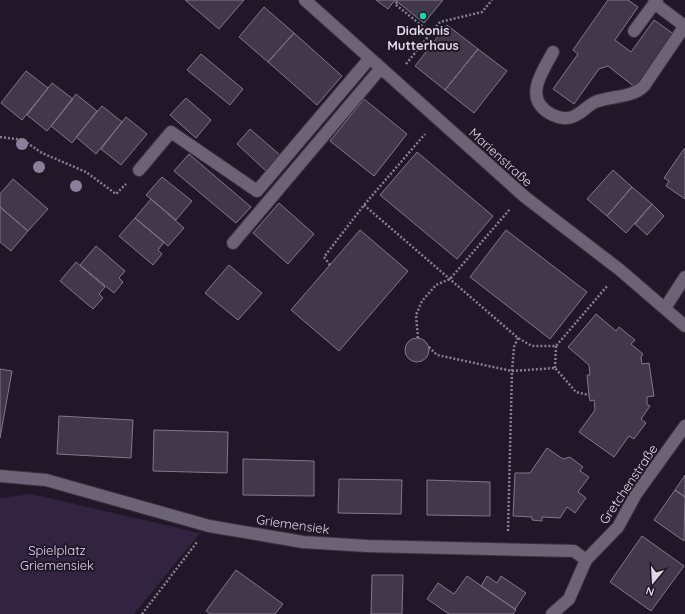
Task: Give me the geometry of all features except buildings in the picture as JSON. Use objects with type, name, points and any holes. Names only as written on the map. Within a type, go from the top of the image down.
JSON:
[{"type":"street","name":"Marienstraße","points":[[305,0],[525,197],[620,270],[685,326]]},
{"type":"street","points":[[553,52],[536,86],[535,94],[538,103],[545,111],[554,116],[563,118],[573,117],[594,103],[635,92],[644,86],[682,30],[682,24],[656,2],[634,31]]},
{"type":"street","points":[[139,170],[171,132],[256,191],[370,58]]},
{"type":"street","points":[[233,243],[381,68]]},
{"type":"street","points":[[665,308],[685,277]]},
{"type":"street","name":"Gretchenstraße","points":[[552,614],[569,599],[586,560],[618,528],[636,494],[685,426]]},
{"type":"street","name":"Griemensiek","points":[[0,476],[46,480],[210,526],[303,542],[367,546],[508,550],[574,550],[586,560]]},
{"type":"path","points":[[392,79],[432,34],[440,22],[482,12],[492,0]]},
{"type":"path","points":[[397,2],[395,4],[432,34]]},
{"type":"path","points":[[330,265],[324,257],[364,205],[438,118]]},
{"type":"path","points":[[0,137],[23,140],[42,152],[86,172],[116,194],[139,170]]},
{"type":"path","points":[[418,338],[416,315],[422,300],[436,285],[450,279],[511,207],[525,197]]},
{"type":"path","points":[[364,205],[518,338],[532,346],[556,346]]},
{"type":"path","points":[[589,395],[576,392],[555,368],[556,346],[620,270]]},
{"type":"path","points":[[508,550],[512,371],[514,347],[518,338]]},
{"type":"path","points":[[429,347],[437,355],[512,371],[555,368]]},
{"type":"path","points":[[142,614],[210,526]]},
{"type":"green space","name":"Spielplatz Griemensiek","points":[[31,494],[200,533],[134,614],[0,614],[0,498]]},
{"type":"place","name":"Diakonis Mutterhaus","points":[[423,16]]}]
